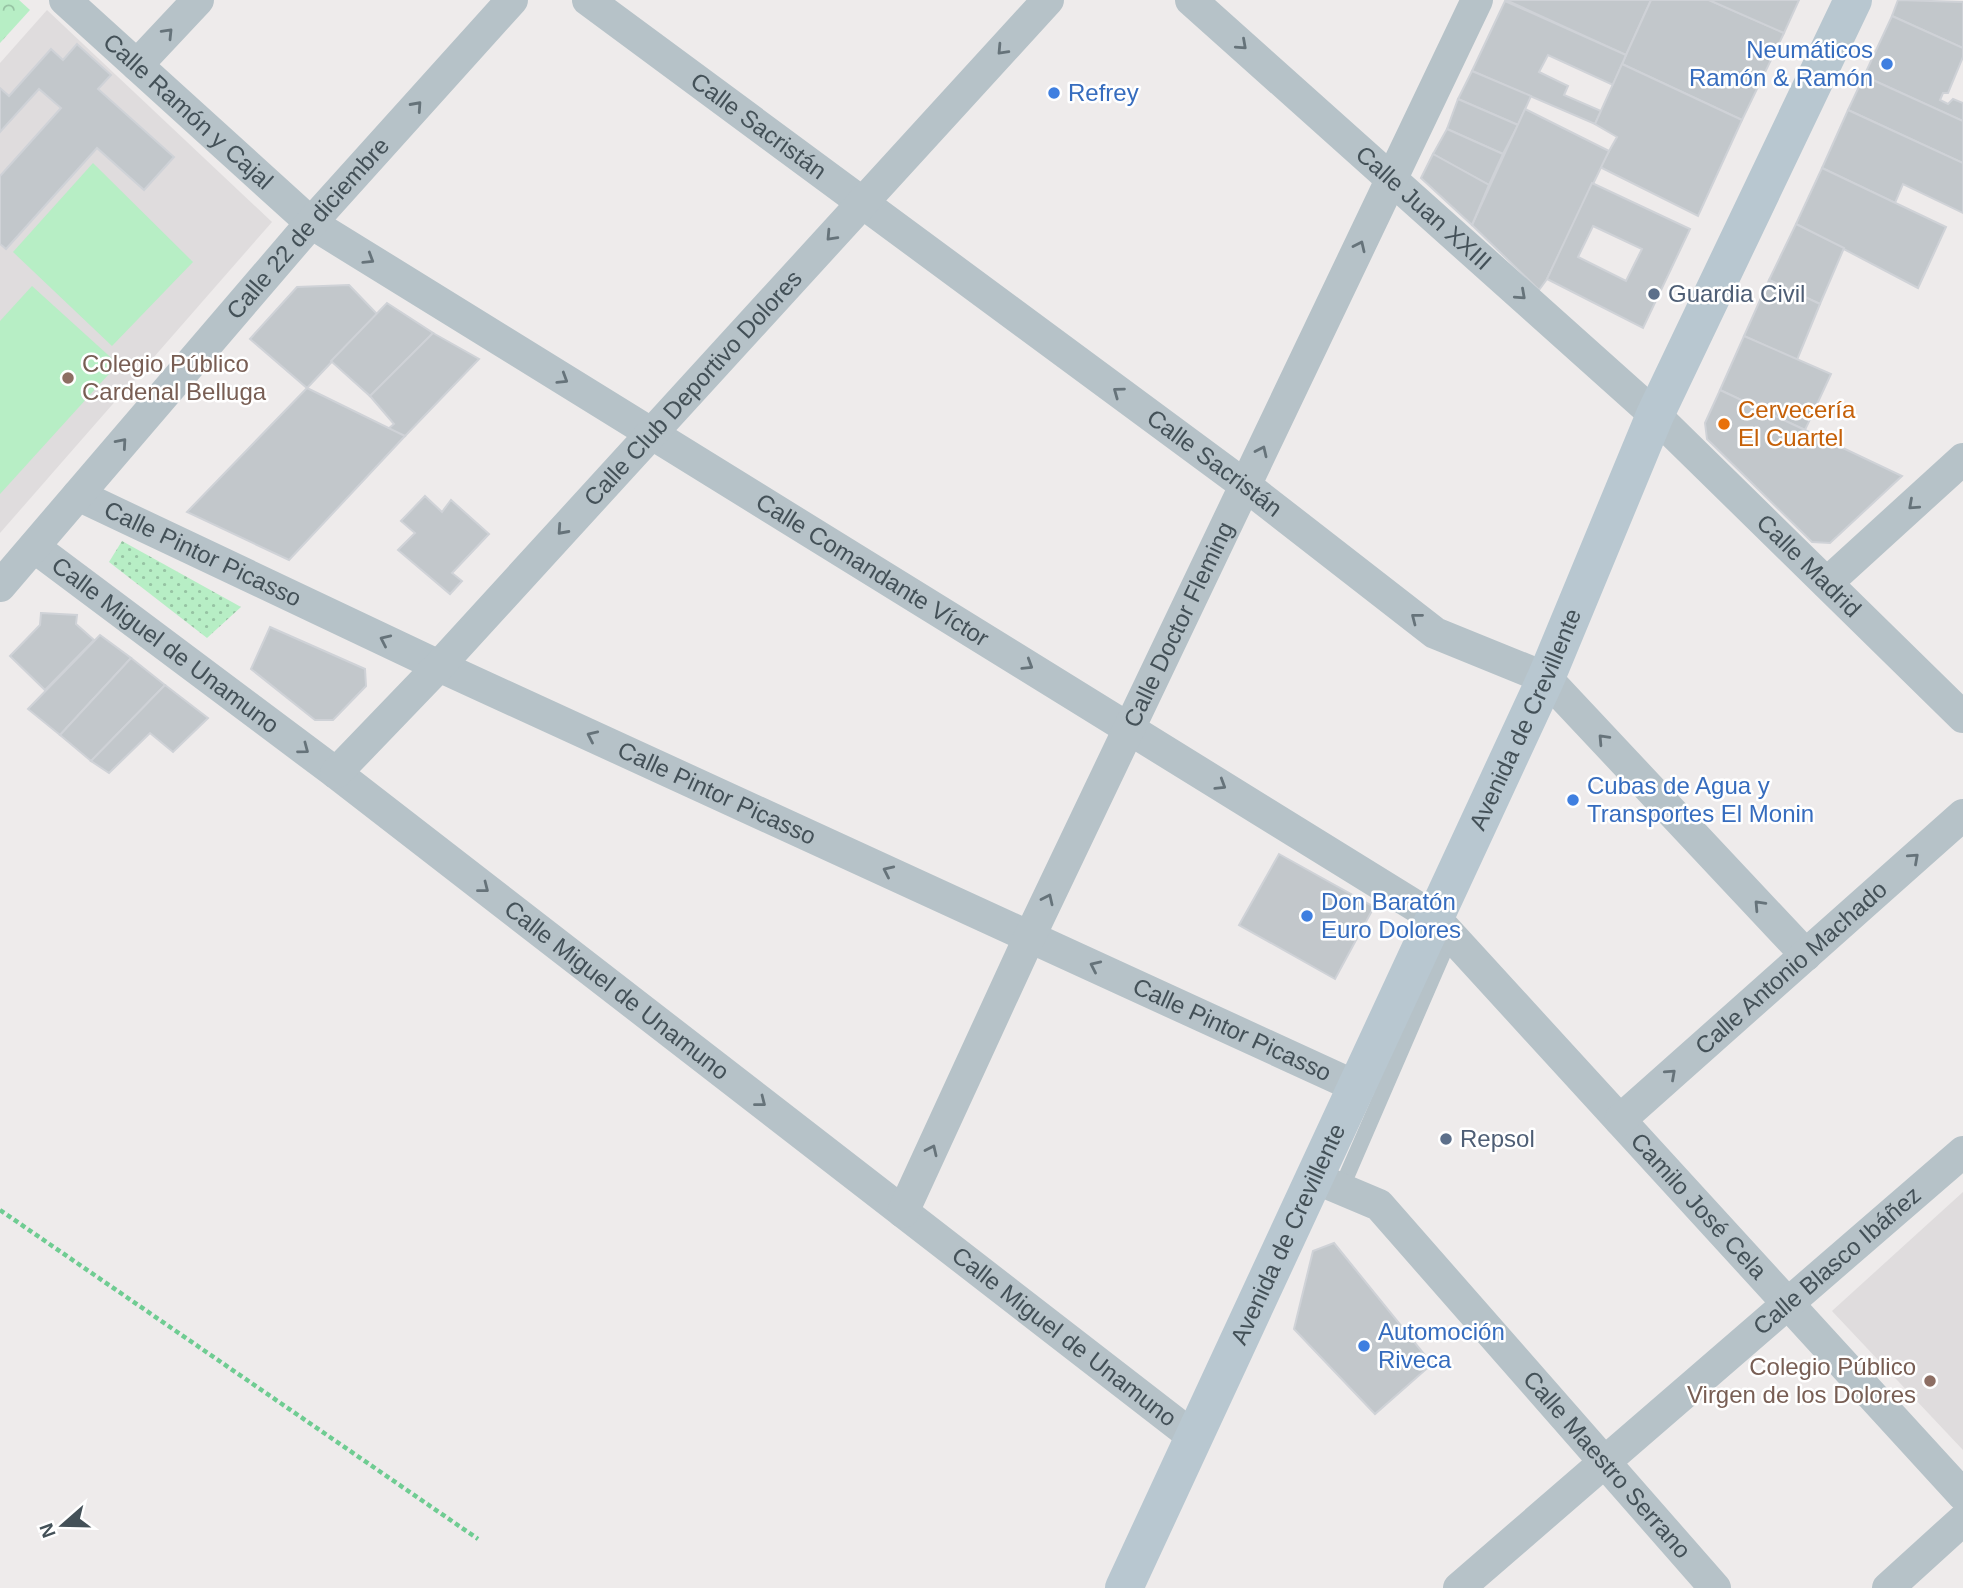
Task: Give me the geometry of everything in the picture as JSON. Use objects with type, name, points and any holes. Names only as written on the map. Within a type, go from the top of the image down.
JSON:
[{"type":"street","name":"Calle Ramón y Cajal","points":[[65,0],[311,223]]},
{"type":"street","points":[[136,65],[198,0]]},
{"type":"street","name":"Calle 22 de diciembre","points":[[0,586],[311,223],[512,0]]},
{"type":"street","name":"Calle Sacristán","points":[[588,0],[1246,486],[1435,633],[1546,678],[1805,955]]},
{"type":"street","name":"Calle Club Deportivo Dolores","points":[[336,773],[439,666],[1048,0]]},
{"type":"street","name":"Calle Juan XXIII","points":[[1191,0],[1655,415]]},
{"type":"street","name":"Calle Doctor Fleming","points":[[903,1212],[1030,936],[1477,0]]},
{"type":"street","name":"Avenida de Crevillente","points":[[1124,1588],[1195,1438],[1328,1183],[1357,1087],[1443,926],[1655,415],[1853,0]]},
{"type":"street","name":"Calle Comandante Víctor","points":[[311,223],[1129,728],[1443,926]]},
{"type":"street","name":"Calle Madrid","points":[[1655,415],[1963,717]]},
{"type":"street","points":[[1827,583],[1963,459]]},
{"type":"street","name":"Calle Pintor Picasso","points":[[78,495],[439,666],[1357,1087]]},
{"type":"street","name":"Calle Miguel de Unamuno","points":[[34,547],[336,773],[1195,1438]]},
{"type":"street","name":"Calle Antonio Machado","points":[[1619,1119],[1963,815]]},
{"type":"street","name":"Camilo José Cela","points":[[1443,926],[1963,1495]]},
{"type":"street","name":"Calle Blasco Ibáñez","points":[[1459,1588],[1963,1152]]},
{"type":"street","name":"Calle Maestro Serrano","points":[[1328,1183],[1379,1205],[1715,1588]]},
{"type":"street","points":[[1888,1588],[1963,1520]]},
{"type":"lane","points":[[1328,1183],[1443,926]]},
{"type":"path","points":[[0,1210],[478,1539]]},
{"type":"shaded area","name":"Colegio Público Cardenal Belluga","points":[[47,10],[272,222],[0,533],[0,63]]},
{"type":"shaded area","name":"Colegio Público Virgen de los Dolores","points":[[1963,1192],[1963,1450],[1832,1311]]},
{"type":"green space","points":[[0,0],[19,0],[30,10],[0,43]]},
{"type":"green space","points":[[93,163],[193,262],[112,346],[13,252]]},
{"type":"green space","points":[[32,286],[118,364],[0,494],[0,321]]},
{"type":"green space","points":[[122,541],[241,607],[207,638],[109,562]]},
{"type":"building","points":[[1506,0],[1651,0],[1626,55]]},
{"type":"building","points":[[1651,0],[1709,0],[1784,33],[1742,120],[1622,64]]},
{"type":"building","points":[[1709,0],[1799,0],[1784,33]]},
{"type":"building","points":[[1898,0],[1963,2],[1963,48],[1892,16]]},
{"type":"building","points":[[1505,1],[1626,55],[1613,85],[1548,55],[1539,72],[1568,86],[1564,95],[1601,111],[1595,124],[1472,71]]},
{"type":"building","points":[[1892,16],[1963,48],[1963,57],[1948,93],[1943,93],[1940,100],[1948,104],[1953,99],[1963,103],[1963,121],[1864,76]]},
{"type":"building","points":[[77,44],[111,75],[98,89],[174,157],[144,190],[97,148],[6,249],[0,244],[0,176],[61,108],[39,89],[0,132],[0,88],[9,96],[51,49],[63,60]]},
{"type":"building","points":[[1622,64],[1742,120],[1698,216],[1600,167],[1617,137],[1595,124]]},
{"type":"building","points":[[1472,71],[1531,96],[1518,125],[1458,99]]},
{"type":"building","points":[[1864,76],[1963,121],[1963,163],[1848,110]]},
{"type":"building","points":[[1458,99],[1518,125],[1503,154],[1447,129]]},
{"type":"building","points":[[1525,109],[1609,151],[1547,279],[1539,290],[1472,225]]},
{"type":"building","points":[[1848,110],[1963,163],[1963,213],[1903,184],[1895,203],[1822,168]]},
{"type":"building","points":[[1447,129],[1503,154],[1489,185],[1433,154]]},
{"type":"building","points":[[1433,154],[1489,185],[1472,225],[1421,178]]},
{"type":"building","points":[[1822,168],[1946,227],[1918,288],[1796,224]]},
{"type":"building","points":[[1592,183],[1690,229],[1643,328],[1547,279]],"holes":[[[1593,226],[1642,249],[1626,281],[1578,257]]]},
{"type":"building","points":[[1796,224],[1844,248],[1820,304],[1769,280]]},
{"type":"building","points":[[1769,280],[1820,304],[1797,360],[1744,336]]},
{"type":"building","points":[[349,285],[377,314],[307,388],[250,339],[297,287]]},
{"type":"building","points":[[387,303],[433,333],[370,396],[331,361]]},
{"type":"building","points":[[433,333],[479,359],[405,436],[388,429],[394,424],[370,396]]},
{"type":"building","points":[[1744,336],[1831,374],[1805,430],[1720,390]]},
{"type":"building","points":[[307,388],[405,436],[289,560],[187,512]]},
{"type":"building","points":[[1720,390],[1902,476],[1830,543],[1812,542],[1707,439],[1705,423]]},
{"type":"building","points":[[425,496],[442,512],[451,500],[489,534],[452,573],[462,581],[450,594],[398,550],[415,533],[401,521]]},
{"type":"building","points":[[41,613],[77,615],[76,624],[94,640],[45,690],[10,656],[40,625]]},
{"type":"building","points":[[270,627],[365,669],[366,686],[333,720],[315,720],[251,669]]},
{"type":"building","points":[[100,635],[131,658],[60,735],[28,709]]},
{"type":"building","points":[[131,658],[165,685],[91,761],[60,735]]},
{"type":"building","points":[[165,685],[208,718],[173,752],[150,733],[109,773],[91,761]]},
{"type":"building","name":"Don Baratón Euro Dolores","points":[[1279,854],[1374,907],[1335,979],[1239,925]]},
{"type":"building","name":"Automoción Riveca","points":[[1334,1243],[1432,1364],[1375,1414],[1294,1329],[1313,1251]]},
{"type":"place","name":"Neumáticos Ramón & Ramón","points":[[1887,64]]},
{"type":"place","name":"Refrey","points":[[1054,93]]},
{"type":"place","name":"Guardia Civil","points":[[1654,294]]},
{"type":"place","name":"Colegio Público Cardenal Belluga","points":[[68,378]]},
{"type":"place","name":"Cervecería El Cuartel","points":[[1724,424]]},
{"type":"place","name":"Cubas de Agua y Transportes El Monin","points":[[1573,800]]},
{"type":"place","name":"Don Baratón Euro Dolores","points":[[1307,916]]},
{"type":"place","name":"Repsol","points":[[1446,1139]]},
{"type":"place","name":"Automoción Riveca","points":[[1364,1346]]},
{"type":"place","name":"Colegio Público Virgen de los Dolores","points":[[1930,1381]]}]
